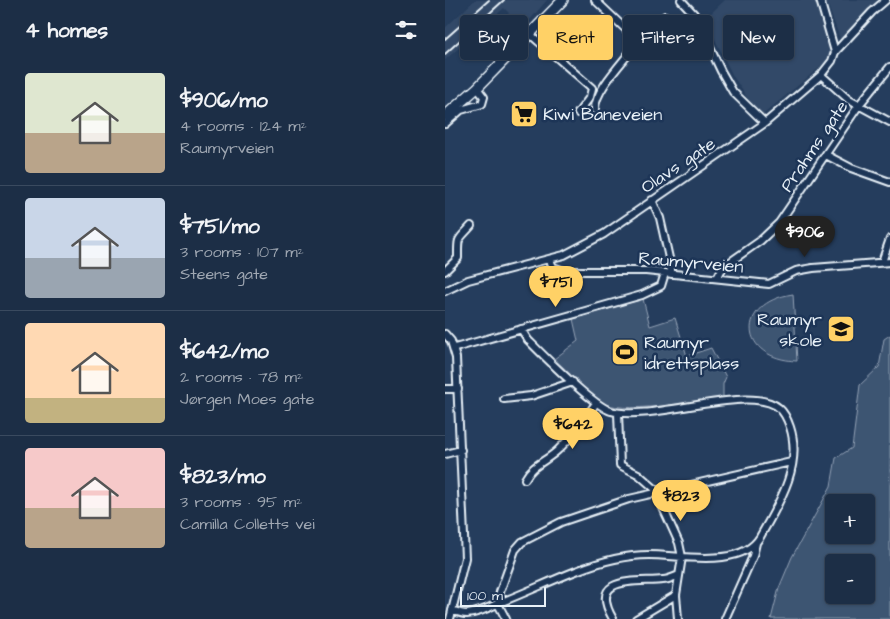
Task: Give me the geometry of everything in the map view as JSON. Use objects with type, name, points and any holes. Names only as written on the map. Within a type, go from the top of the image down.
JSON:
[{"type":"main road","points":[[445,116],[477,88],[531,35],[563,0]]},
{"type":"street","points":[[595,0],[623,27]]},
{"type":"street","points":[[681,0],[694,14],[733,92],[765,123]]},
{"type":"street","points":[[820,0],[835,52]]},
{"type":"street","name":"Olavs gate","points":[[445,291],[468,280],[550,260],[579,248],[604,234],[765,123],[821,75],[832,61],[835,52],[886,0]]},
{"type":"street","points":[[531,35],[592,88],[590,97],[578,113]]},
{"type":"street","points":[[595,110],[594,104],[603,88],[625,60]]},
{"type":"street","name":"Prahms gate","points":[[717,278],[723,267],[760,241],[779,223],[859,105],[890,67]]},
{"type":"street","points":[[821,75],[849,100],[890,122]]},
{"type":"street","points":[[445,124],[461,110],[481,104],[483,97],[477,88]]},
{"type":"street","points":[[826,154],[851,168],[890,182]]},
{"type":"street","points":[[455,348],[657,289],[668,274],[670,257],[661,218],[652,200]]},
{"type":"street","points":[[445,271],[458,258],[456,245],[459,238],[471,226]]},
{"type":"street","points":[[883,262],[890,239]]},
{"type":"street","name":"Raumyrveien","points":[[550,260],[553,267],[564,271],[668,274],[769,284],[803,270],[890,262]]},
{"type":"street","points":[[521,328],[528,340],[596,403],[618,413],[737,401],[764,402],[779,408],[789,422],[793,442],[791,462],[779,503],[756,543],[753,556],[725,619]]},
{"type":"street","points":[[445,334],[455,348],[465,558],[450,619]]},
{"type":"street","points":[[504,399],[531,396],[573,382]]},
{"type":"street","points":[[445,389],[458,390]]},
{"type":"street","points":[[525,479],[533,466],[551,456],[571,436],[596,403]]},
{"type":"street","points":[[618,413],[620,465],[646,480],[657,493],[679,543],[682,558],[676,595],[678,619]]},
{"type":"street","points":[[445,454],[461,450]]},
{"type":"street","points":[[506,619],[498,604],[500,592],[512,556],[522,542],[561,522],[600,508],[791,462]]},
{"type":"street","points":[[445,605],[467,614],[498,604],[574,572],[610,560],[649,555],[682,558],[728,556],[756,543]]},
{"type":"street","points":[[613,619],[605,603],[605,597],[609,590],[617,584],[629,580],[665,580],[679,575]]},
{"type":"street","points":[[636,619],[676,595]]},
{"type":"shaded area","points":[[475,0],[547,0],[528,22],[528,15],[508,15],[509,13],[504,8],[496,15],[460,15],[460,47],[445,60],[445,28]]},
{"type":"shaded area","points":[[725,0],[816,0],[828,32],[831,58],[760,117],[733,76],[725,60],[794,60],[794,15],[723,15],[723,56],[713,35],[713,15],[709,15]]},
{"type":"shaded area","points":[[826,0],[888,0],[841,41]]},
{"type":"shaded area","points":[[793,294],[797,361],[778,358],[764,351],[755,341],[751,330],[753,319],[761,308],[774,299]]},
{"type":"shaded area","name":"Raumyr idrettsplass","points":[[643,299],[650,326],[675,318],[687,356],[711,348],[726,377],[723,384],[723,398],[658,406],[623,407],[609,405],[593,396],[554,359],[578,341],[573,319]]},
{"type":"shaded area","points":[[890,335],[890,619],[771,619],[779,588],[792,557],[825,497],[825,544],[875,544],[875,494],[827,494],[831,486],[836,458],[852,448],[860,385],[879,367],[884,339]]},
{"type":"railway","points":[[445,39],[489,0]]},
{"type":"railway","points":[[445,54],[504,0]]},
{"type":"place","name":"Kiwi Baneveien","points":[[524,114]]},
{"type":"place","name":"Raumyr skole","points":[[841,329]]},
{"type":"place","name":"Raumyr idrettsplass","points":[[625,352]]}]
